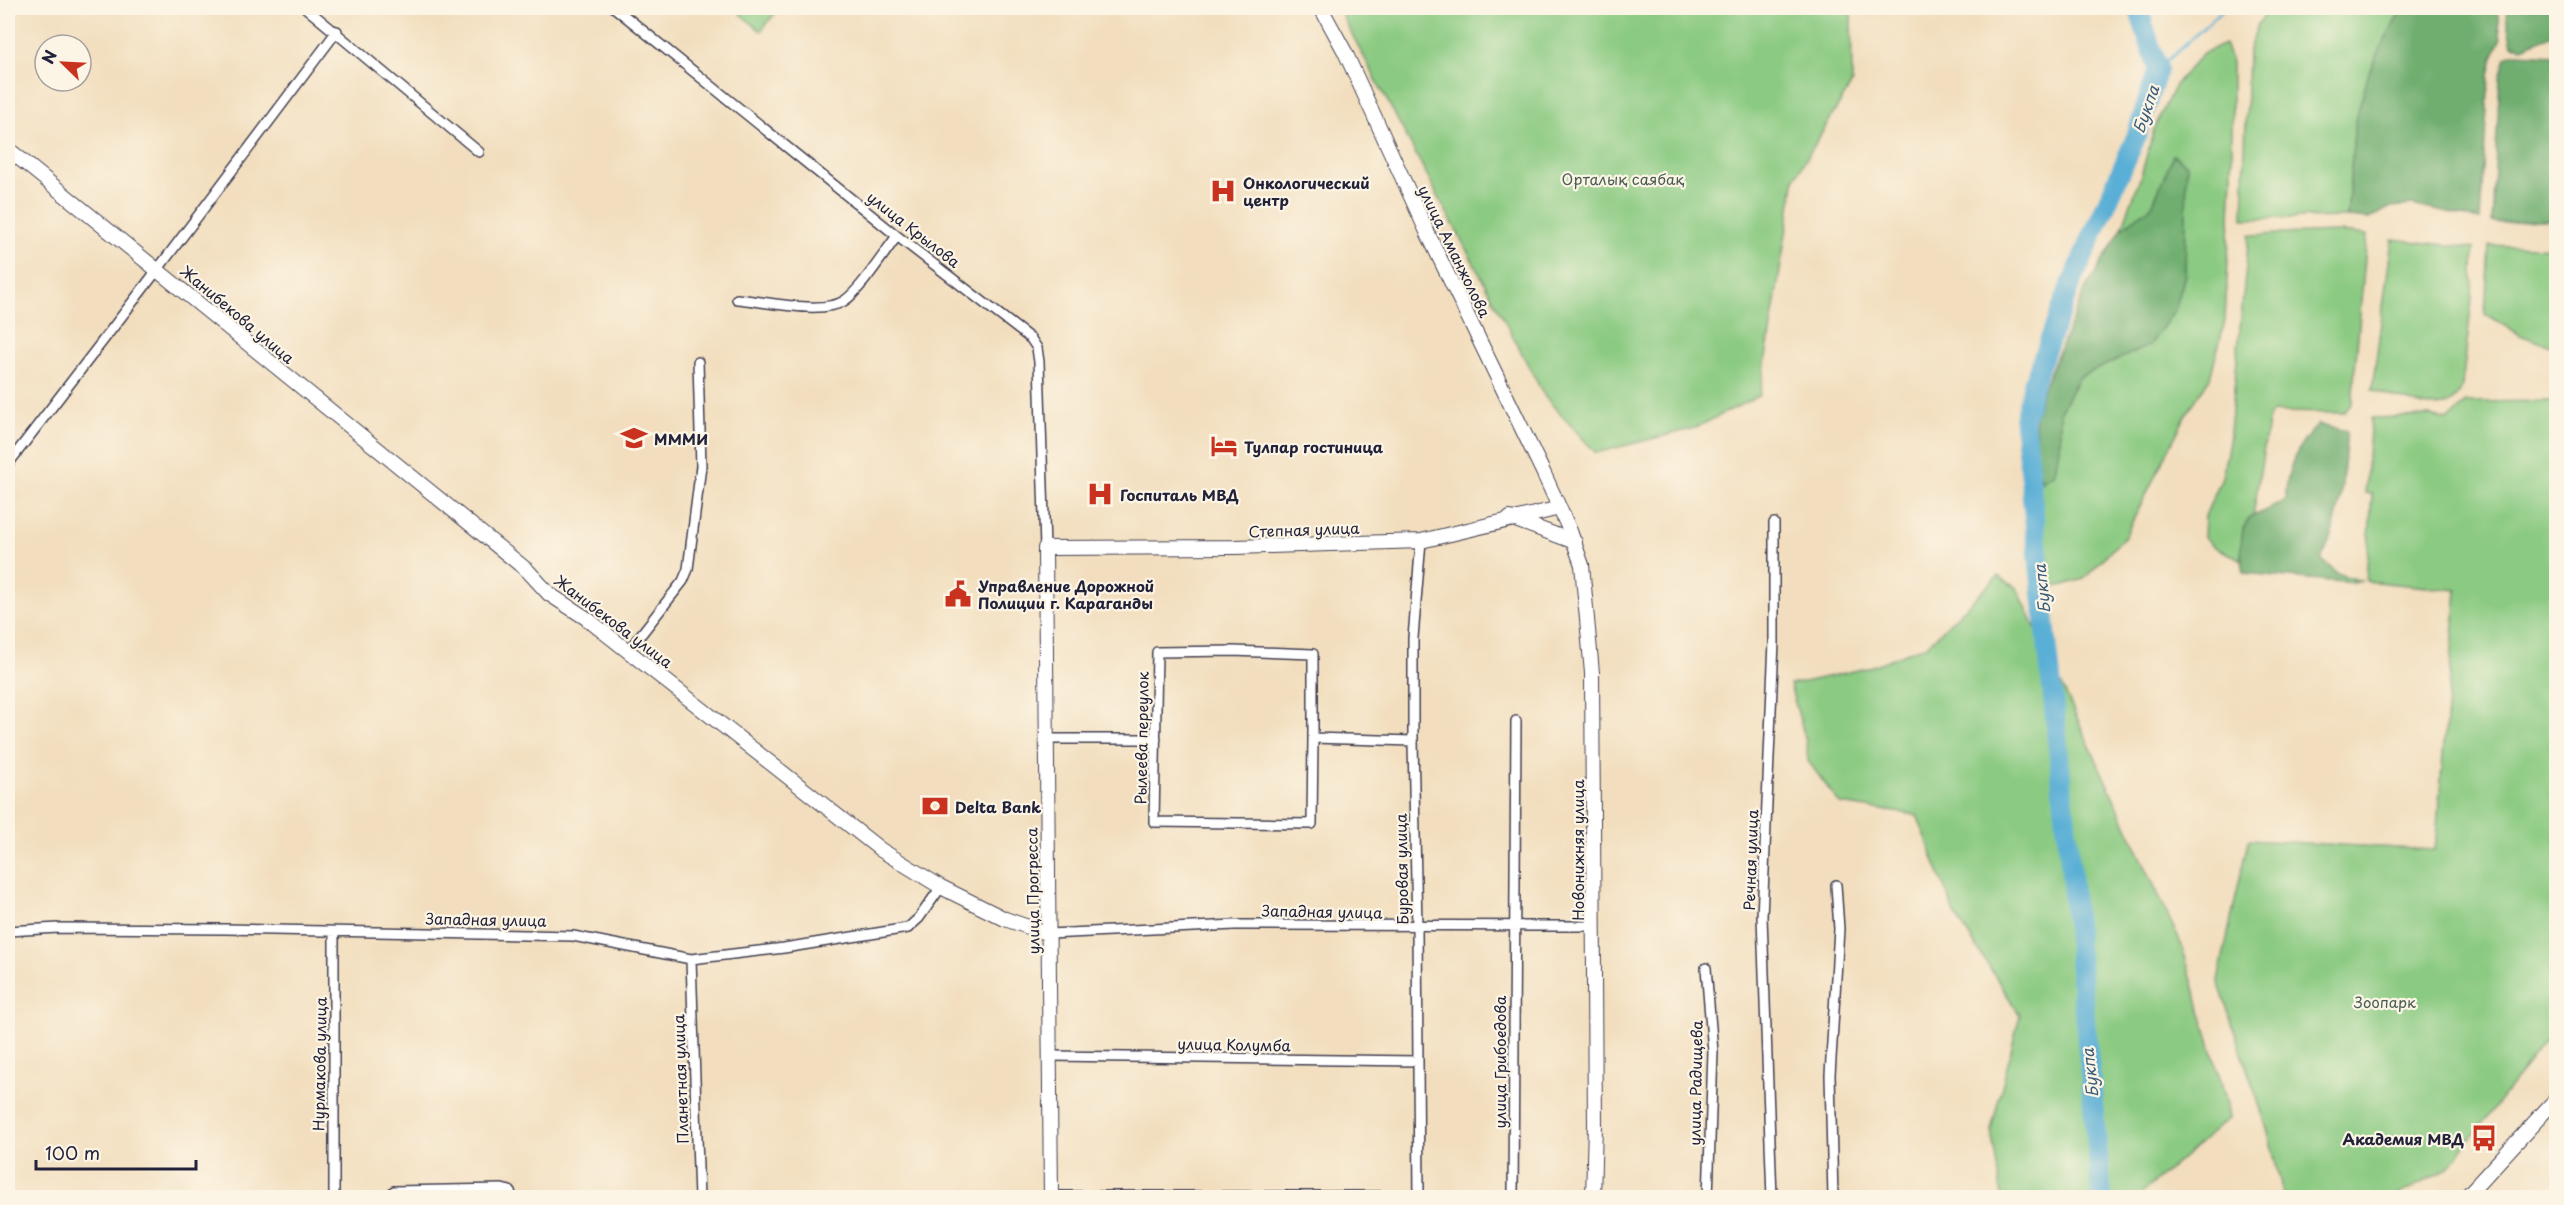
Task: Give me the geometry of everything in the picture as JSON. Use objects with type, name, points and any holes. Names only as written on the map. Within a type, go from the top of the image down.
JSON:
[{"type":"street","points":[[306,8],[337,31],[479,152]]},
{"type":"street","name":"улица Крылова","points":[[615,8],[897,236],[1024,333],[1037,348],[1045,548]]},
{"type":"street","name":"улица Аманжолова","points":[[1321,8],[1345,52],[1428,234],[1560,508]]},
{"type":"street","points":[[158,269],[337,31]]},
{"type":"street","name":"Жанибекова улица","points":[[8,149],[528,571],[549,594],[586,618],[881,850],[941,887],[1005,919],[1049,934]]},
{"type":"street","points":[[738,299],[824,308],[838,304],[851,296],[897,236]]},
{"type":"street","name":"Жанибекова улица","points":[[8,464],[158,269]]},
{"type":"street","points":[[628,651],[683,581],[688,569],[702,466],[698,362]]},
{"type":"street","name":"Степная улица","points":[[1045,548],[1236,547],[1421,540],[1560,508]]},
{"type":"street","name":"Новонижняя улица","points":[[1560,508],[1582,565],[1592,673],[1593,1197]]},
{"type":"street","points":[[1510,518],[1575,542]]},
{"type":"street","name":"Речная улица","points":[[1772,1197],[1762,917],[1773,642],[1774,523]]},
{"type":"street","name":"Буровая улица","points":[[1419,1196],[1418,927],[1413,638],[1421,540]]},
{"type":"street","name":"улица Прогресса","points":[[1045,548],[1051,1197]]},
{"type":"street","name":"Рылеева переулок","points":[[1233,651],[1313,654],[1313,738],[1311,824],[1154,822],[1157,652],[1233,651]]},
{"type":"street","name":"улица Грибоедова","points":[[1513,1197],[1516,721]]},
{"type":"street","points":[[1313,738],[1413,741]]},
{"type":"street","points":[[1046,739],[1156,739]]},
{"type":"street","points":[[1833,1197],[1830,1075],[1839,929],[1836,885]]},
{"type":"street","name":"Западная улица","points":[[8,931],[58,928],[573,936],[691,959],[784,948],[908,928],[941,887]]},
{"type":"street","name":"Западная улица","points":[[1049,934],[1235,925],[1594,926]]},
{"type":"street","name":"Нурмакова улица","points":[[334,932],[334,1197]]},
{"type":"street","name":"Планетная улица","points":[[691,959],[699,1197]]},
{"type":"street","name":"улица Радищева","points":[[1706,968],[1713,1052],[1708,1197]]},
{"type":"street","name":"улица Колумба","points":[[1050,1056],[1418,1061]]},
{"type":"street","points":[[2465,1197],[2556,1099]]},
{"type":"street","points":[[390,1197],[394,1191],[502,1189],[510,1191],[512,1197]]},
{"type":"street","points":[[1051,1197],[1419,1196]]},
{"type":"green space","points":[[745,8],[779,8],[761,31],[740,14]]},
{"type":"green space","name":"Орталық саябақ","points":[[1338,8],[1851,8],[1852,83],[1795,177],[1760,395],[1695,428],[1596,453],[1545,397]]},
{"type":"green space","points":[[2269,8],[2402,8],[2355,121],[2347,217],[2243,219],[2248,52],[2258,24]]},
{"type":"green space","points":[[2402,8],[2497,8],[2501,40],[2493,57],[2489,75],[2480,220],[2412,205],[2391,207],[2369,219],[2347,217],[2355,121],[2370,69]]},
{"type":"green space","points":[[2507,8],[2556,8],[2556,33],[2522,47],[2512,45],[2506,17]]},
{"type":"green space","points":[[2225,44],[2232,62],[2232,176],[2225,321],[2210,378],[2186,415],[2125,536],[2084,579],[2060,586],[2046,587],[2036,465],[2042,481],[2060,442],[2060,411],[2079,377],[2150,345],[2175,310],[2185,275],[2186,164],[2173,156],[2152,206],[2122,228],[2141,176],[2154,129],[2175,85],[2203,53]]},
{"type":"green space","points":[[2516,53],[2556,55],[2556,220],[2492,222],[2500,78],[2506,57]]},
{"type":"green space","points":[[2173,155],[2187,164],[2185,275],[2175,310],[2150,345],[2079,377],[2060,411],[2060,442],[2055,473],[2042,481],[2036,465],[2035,415],[2044,386],[2085,290],[2122,228],[2152,206]]},
{"type":"green space","points":[[2339,232],[2367,235],[2352,403],[2344,413],[2273,412],[2269,416],[2253,516],[2243,536],[2241,559],[2216,548],[2204,537],[2205,516],[2222,477],[2229,442],[2249,235]]},
{"type":"green space","points":[[2392,239],[2474,248],[2472,299],[2462,387],[2450,404],[2440,407],[2421,405],[2372,390]]},
{"type":"green space","points":[[2489,245],[2556,248],[2556,348],[2520,335],[2485,314]]},
{"type":"green space","name":"Зоопарк","points":[[2556,401],[2556,1027],[2447,1169],[2395,1197],[2284,1197],[2267,1128],[2218,981],[2248,840],[2435,850],[2457,590],[2366,581],[2372,494],[2365,493],[2371,418],[2430,416],[2448,420],[2466,402]]},
{"type":"green space","points":[[2319,424],[2347,431],[2343,480],[2337,513],[2321,559],[2337,573],[2361,581],[2353,583],[2244,573],[2241,541],[2245,526],[2255,515],[2286,500],[2290,468],[2304,441]]},
{"type":"green space","points":[[1998,576],[2017,588],[2182,946],[2226,1099],[2229,1118],[2137,1197],[2002,1197],[1991,1130],[2020,1015],[1955,914],[1917,815],[1840,804],[1808,761],[1806,741],[1790,685],[1867,668],[1927,645]]},
{"type":"waterway","name":"Букпа","points":[[2102,1198],[2024,420],[2034,381],[2069,289],[2136,137],[2158,69],[2138,8]]},
{"type":"waterway","points":[[2158,69],[2225,8]]},
{"type":"place","name":"Онкологический центр","points":[[1223,191]]},
{"type":"place","name":"МММИ","points":[[634,438]]},
{"type":"place","name":"Тулпар гостиница","points":[[1224,446]]},
{"type":"place","name":"Госпиталь МВД","points":[[1100,494]]},
{"type":"place","name":"Управление Дорожной Полиции г. Караганды","points":[[958,594]]},
{"type":"place","name":"Delta Bank","points":[[935,806]]},
{"type":"place","name":"Академия МВД","points":[[2484,1138]]}]
